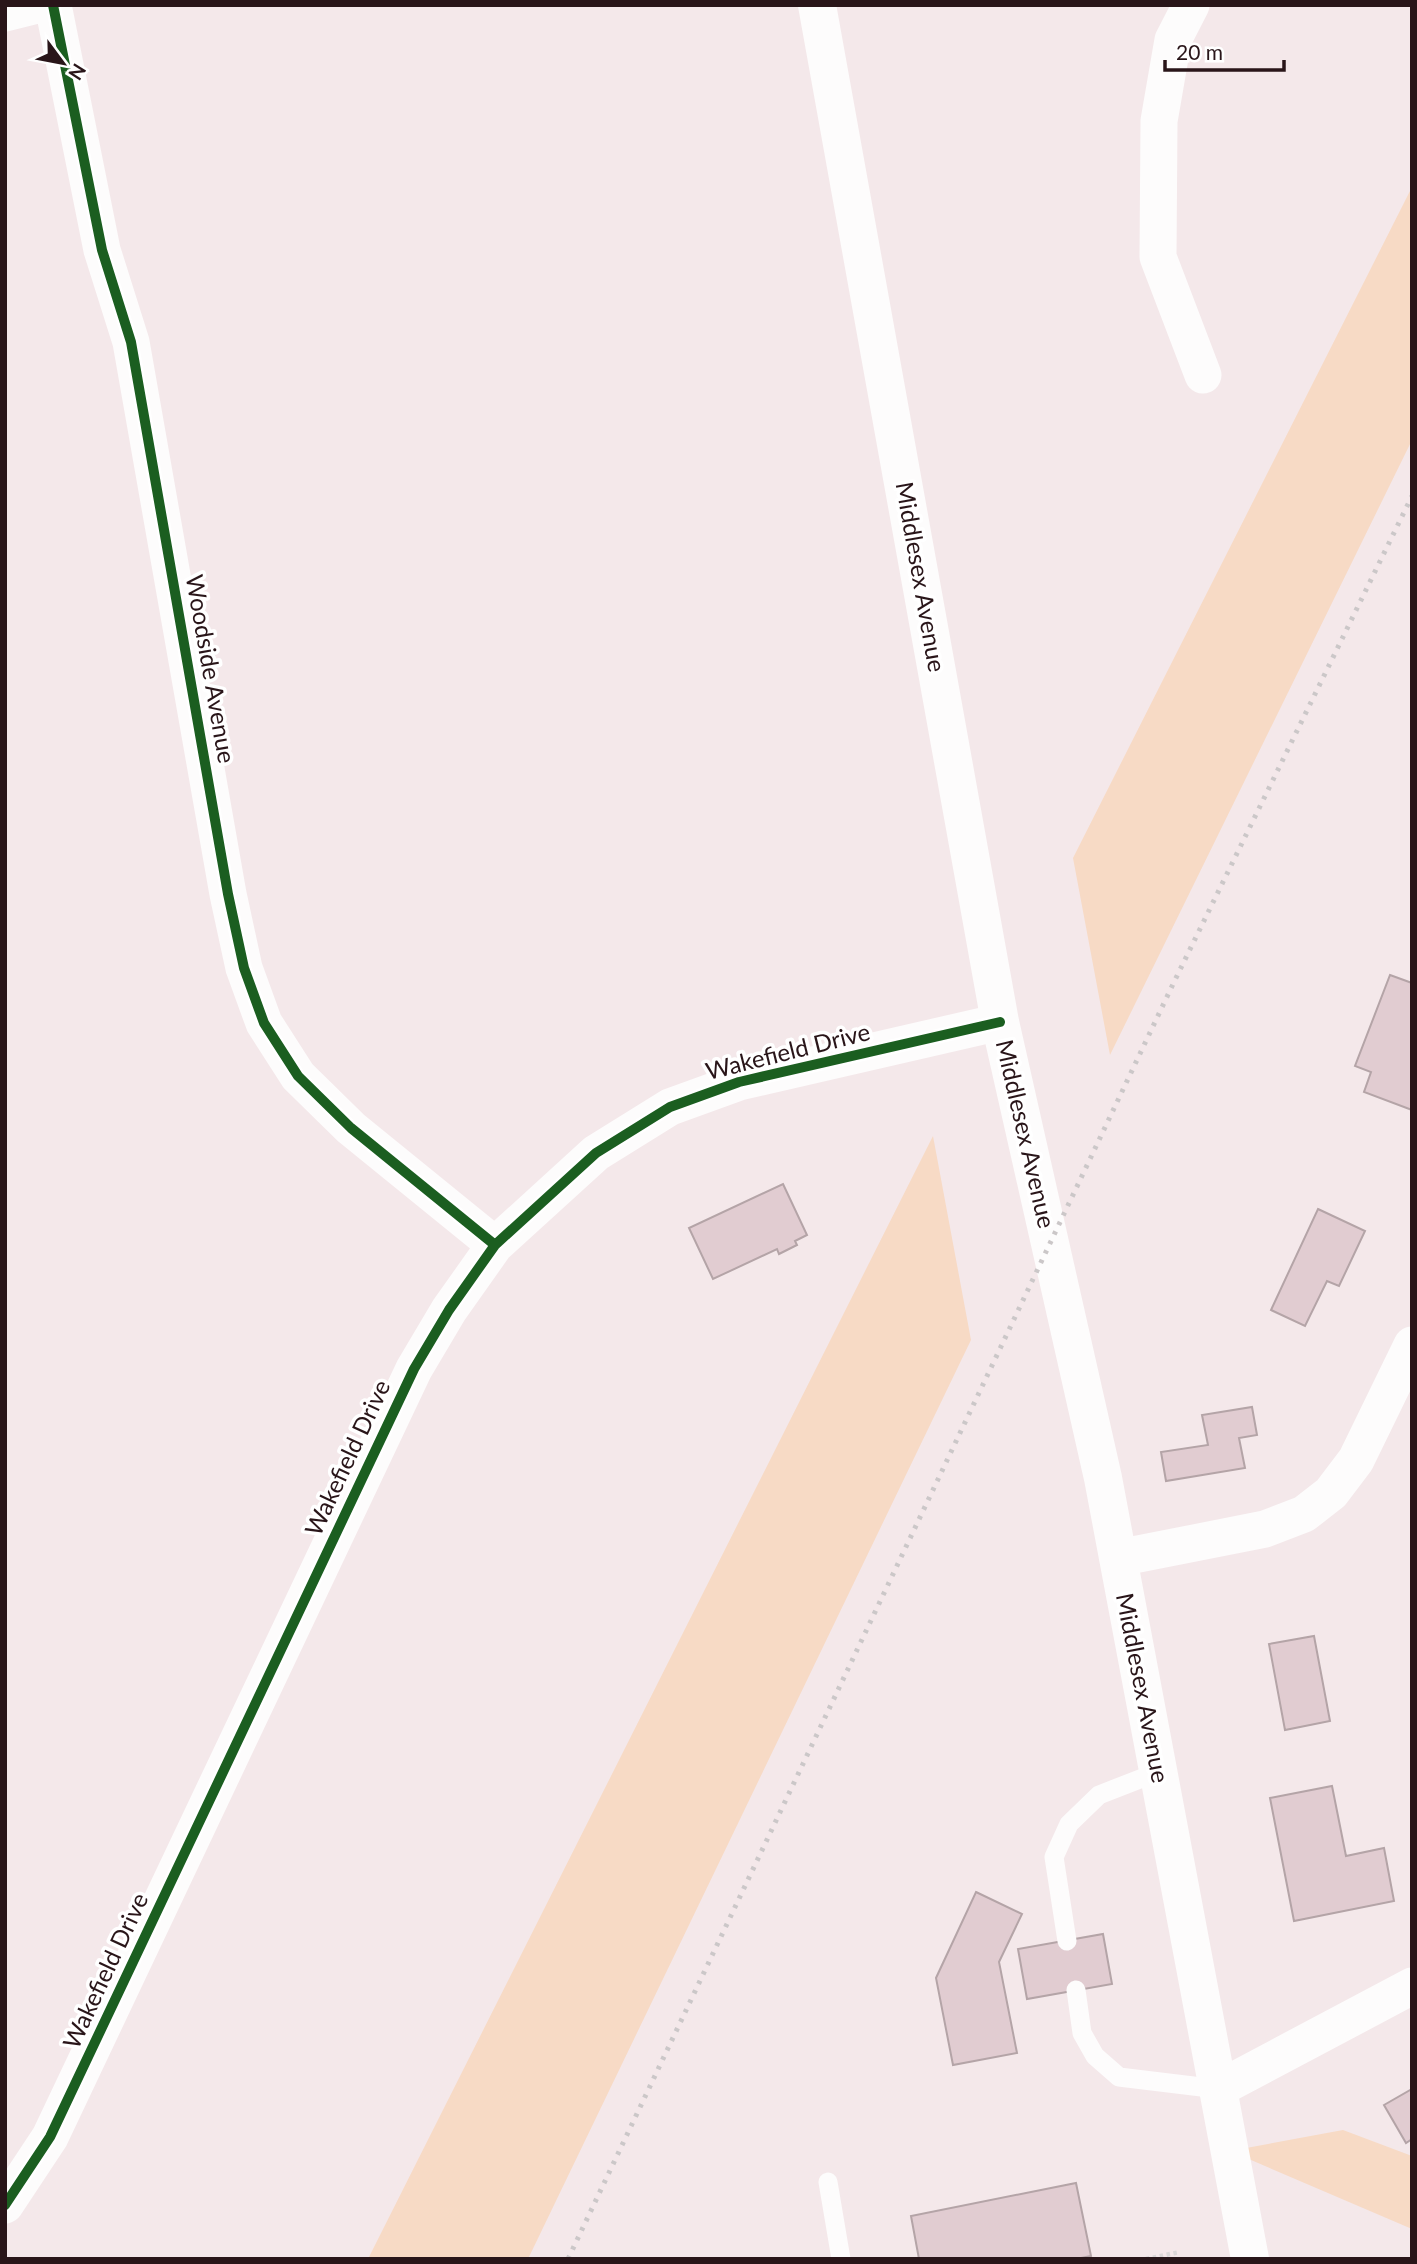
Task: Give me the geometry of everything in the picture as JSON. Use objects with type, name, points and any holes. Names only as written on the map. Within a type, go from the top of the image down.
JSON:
[{"type":"main road","name":"Middlesex Avenue","points":[[817,5],[1000,1022],[1102,1478],[1250,2259]]},
{"type":"street","points":[[5,13],[37,5]]},
{"type":"street","name":"Woodside Avenue","points":[[54,5],[102,250],[131,342],[244,968],[264,1023],[298,1076],[351,1128],[495,1245]]},
{"type":"street","points":[[1191,5],[1173,40],[1159,121],[1158,257],[1203,375]]},
{"type":"street","name":"Wakefield Drive","points":[[5,2205],[50,2137],[414,1369],[449,1310],[495,1245],[596,1153],[670,1107],[739,1082],[1000,1022]]},
{"type":"street","points":[[1118,1558],[1265,1529],[1304,1514],[1331,1493],[1356,1460],[1412,1345]]},
{"type":"street","points":[[1218,2089],[1412,1986]]},
{"type":"lane","points":[[1067,1941],[1054,1857],[1069,1824],[1099,1796],[1158,1772]]},
{"type":"lane","points":[[1076,1990],[1082,2033],[1094,2056],[1119,2077],[1218,2089]]},
{"type":"lane","points":[[828,2182],[841,2259]]},
{"type":"path","points":[[1146,2259],[1180,2252]]},
{"type":"shaded area","points":[[1412,187],[1412,440],[1110,1055],[1073,858]]},
{"type":"shaded area","points":[[933,1136],[971,1340],[528,2259],[368,2259]]},
{"type":"shaded area","points":[[1343,2130],[1412,2156],[1412,2229],[1230,2151]]},
{"type":"building","points":[[1390,975],[1412,983],[1412,1110],[1364,1092],[1371,1072],[1355,1066]]},
{"type":"building","points":[[783,1184],[807,1235],[795,1241],[797,1245],[779,1254],[777,1249],[713,1279],[689,1228]]},
{"type":"building","points":[[1318,1209],[1365,1231],[1339,1286],[1327,1281],[1305,1326],[1271,1310]]},
{"type":"building","points":[[1252,1407],[1257,1435],[1239,1438],[1245,1468],[1166,1481],[1161,1452],[1208,1445],[1202,1415]]},
{"type":"building","points":[[1314,1636],[1330,1721],[1285,1730],[1269,1644]]},
{"type":"building","points":[[1332,1786],[1346,1856],[1384,1848],[1394,1901],[1294,1921],[1270,1798]]},
{"type":"building","points":[[976,1892],[1022,1914],[999,1962],[1017,2053],[953,2065],[936,1978]]},
{"type":"building","points":[[1103,1934],[1112,1984],[1027,1999],[1018,1949]]},
{"type":"building","points":[[1412,2089],[1412,2139],[1406,2143],[1384,2105]]},
{"type":"building","points":[[1076,2183],[1091,2256],[1076,2259],[919,2259],[911,2216]]},
{"type":"railway","points":[[568,2259],[1174,982],[1412,496]]},
{"type":"cycle path","points":[[53,5],[102,250],[131,342],[228,894],[244,968],[264,1023],[298,1076],[351,1128],[495,1245]]},
{"type":"cycle path","points":[[5,2205],[50,2137],[414,1369],[449,1310],[495,1245],[596,1153],[670,1107],[739,1082],[1000,1022]]}]
